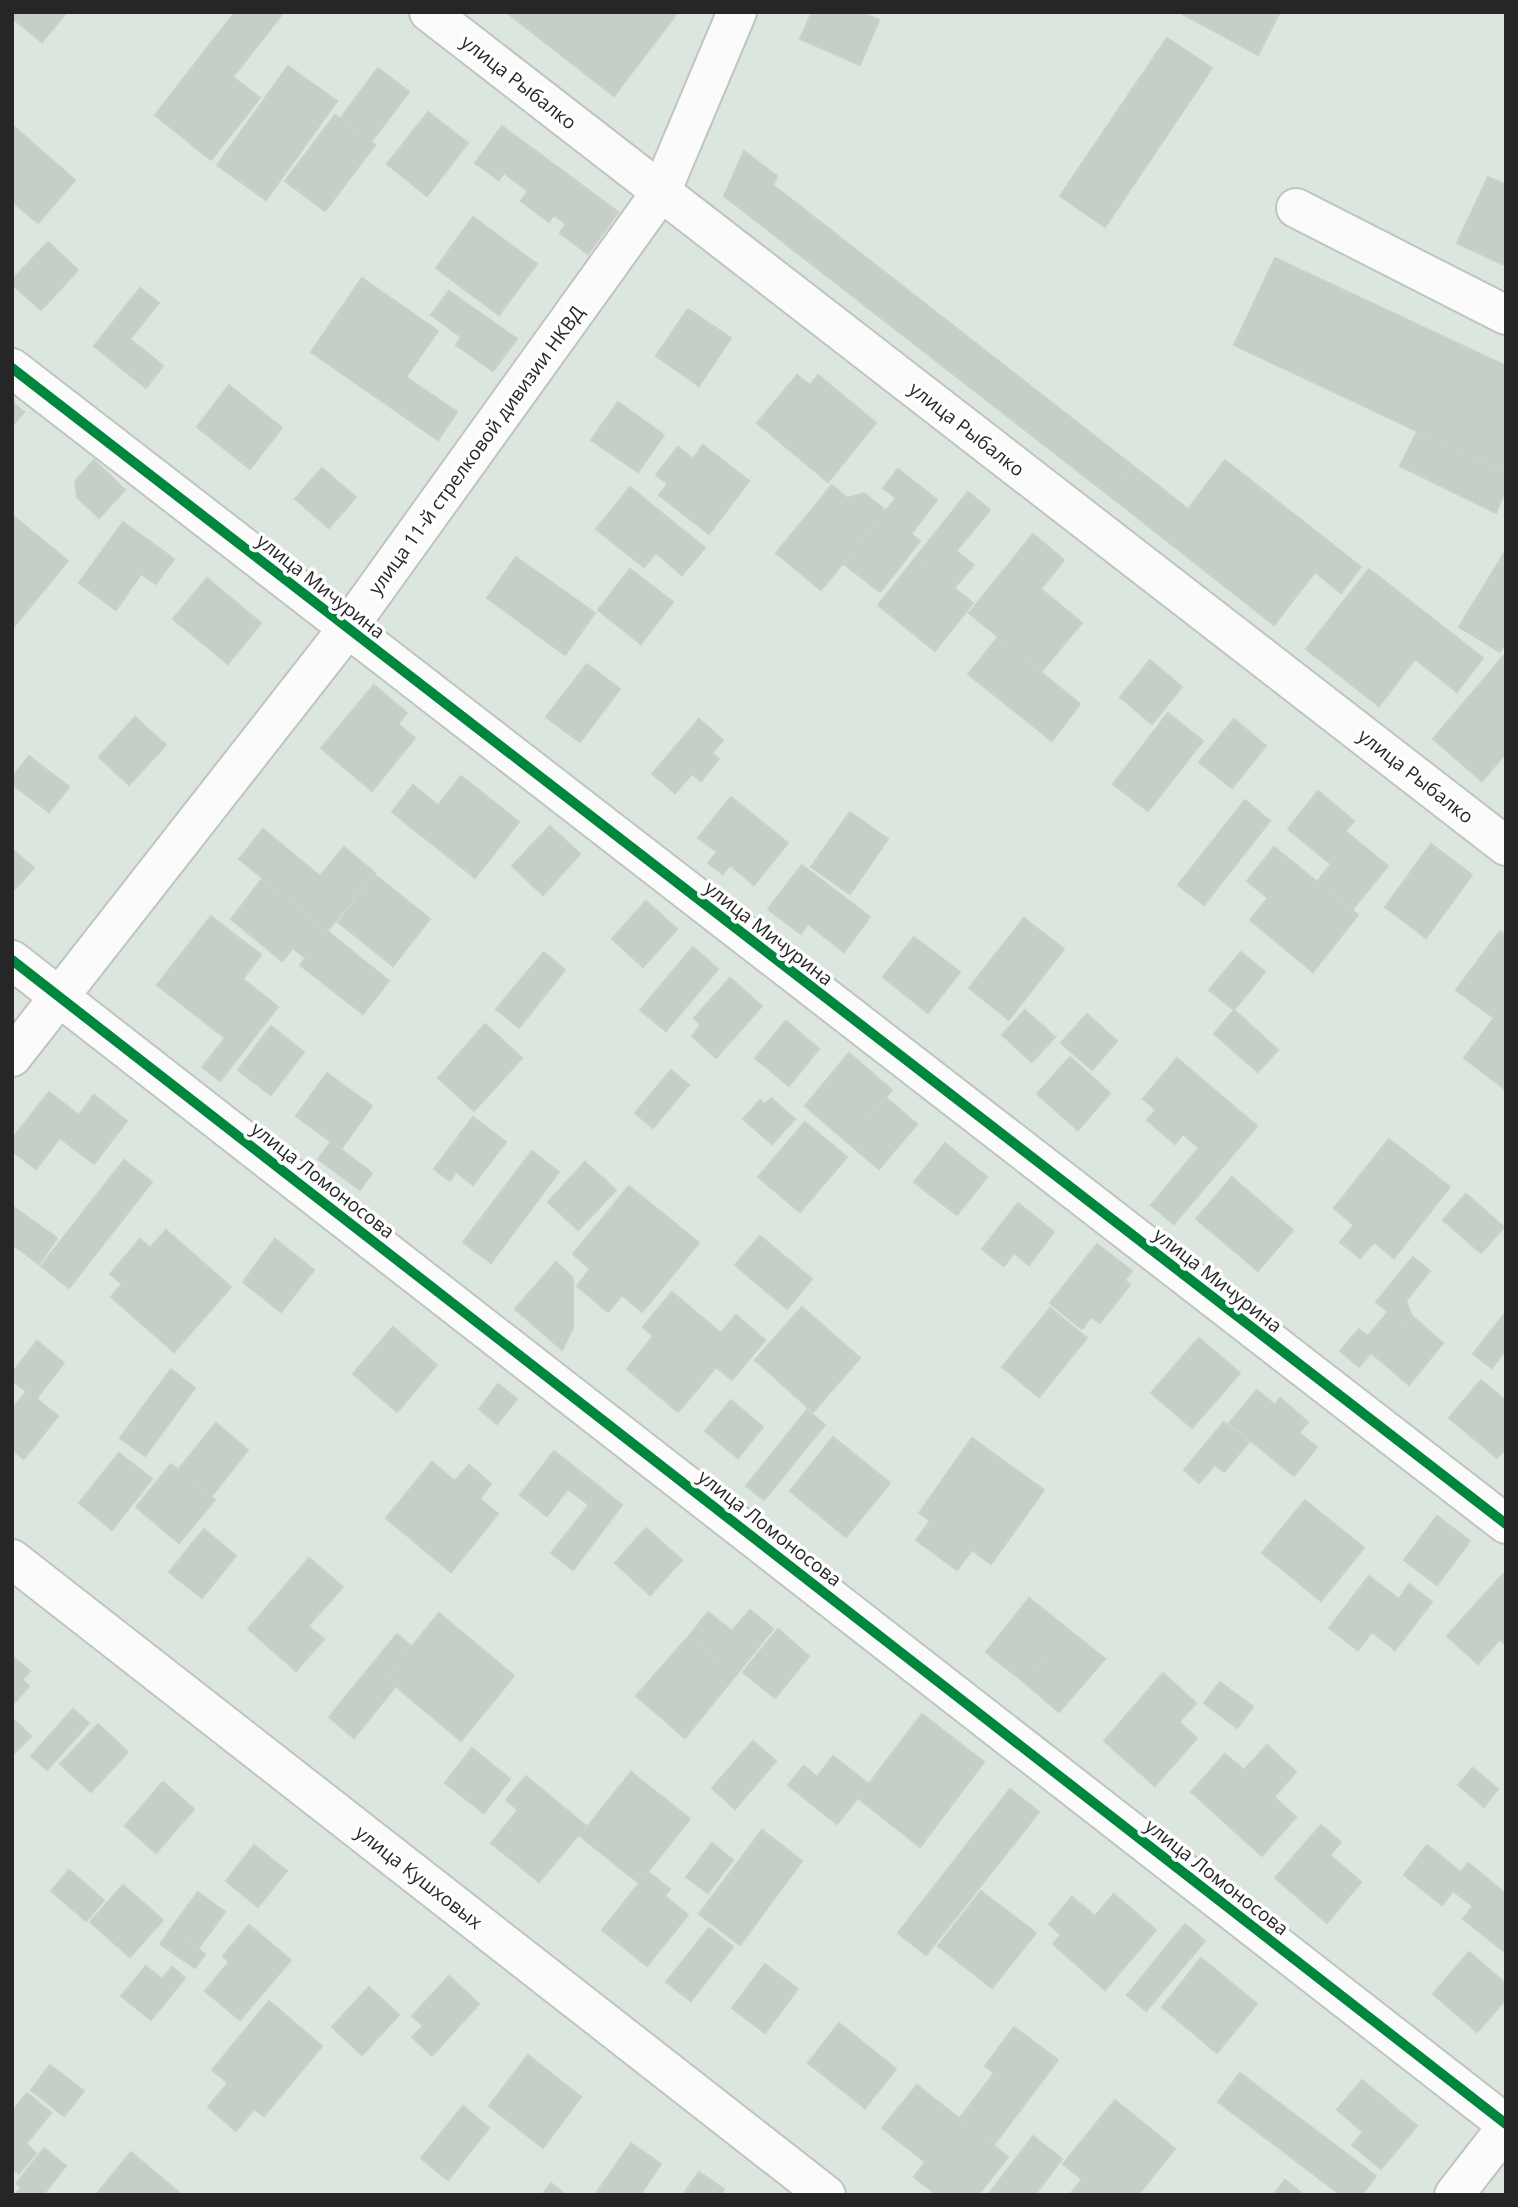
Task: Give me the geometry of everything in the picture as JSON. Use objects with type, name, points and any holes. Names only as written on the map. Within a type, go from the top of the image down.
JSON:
[{"type":"street","name":"улица Рыбалко","points":[[429,12],[1506,846]]},
{"type":"street","name":"улица 11-й стрелковой дивизии НКВД","points":[[12,1057],[347,629],[661,192],[737,12]]},
{"type":"street","points":[[1296,208],[1506,315]]},
{"type":"street","name":"улица Мичурина","points":[[12,368],[1506,1524]]},
{"type":"street","name":"улица Ломоносова","points":[[12,960],[1506,2126]]},
{"type":"street","name":"улица Кушховых","points":[[12,1559],[826,2195]]},
{"type":"street","points":[[1454,2195],[1506,2126]]},
{"type":"building","points":[[12,12],[67,12],[42,42],[12,18]]},
{"type":"building","points":[[235,12],[284,12],[233,77],[260,98],[211,160],[155,115]]},
{"type":"building","points":[[506,12],[678,12],[614,96]]},
{"type":"building","points":[[812,12],[860,12],[879,20],[860,65],[800,39]]},
{"type":"building","points":[[1179,12],[1280,12],[1258,55]]},
{"type":"building","points":[[1167,38],[1212,68],[1105,227],[1060,196]]},
{"type":"building","points":[[288,66],[337,101],[266,200],[217,165]]},
{"type":"building","points":[[378,68],[409,92],[371,142],[340,119]]},
{"type":"building","points":[[428,112],[468,143],[427,196],[387,164]]},
{"type":"building","points":[[335,115],[375,145],[325,211],[285,181]]},
{"type":"building","points":[[12,125],[75,180],[38,223],[12,201]]},
{"type":"building","points":[[502,126],[618,212],[588,254],[560,233],[566,224],[554,215],[549,222],[521,201],[528,191],[504,173],[499,180],[475,163]]},
{"type":"building","points":[[744,151],[777,176],[773,185],[1133,466],[1110,496],[724,196]]},
{"type":"building","points":[[1488,177],[1506,185],[1506,266],[1457,243]]},
{"type":"building","points":[[473,217],[537,264],[499,315],[436,268]]},
{"type":"building","points":[[48,242],[78,270],[41,310],[12,284],[12,280]]},
{"type":"building","points":[[1275,258],[1506,366],[1506,473],[1234,345]]},
{"type":"building","points":[[362,278],[438,331],[406,377],[457,412],[438,440],[311,352]]},
{"type":"building","points":[[140,288],[159,303],[130,339],[163,366],[146,388],[94,346]]},
{"type":"building","points":[[449,291],[517,339],[493,371],[456,345],[461,337],[431,315]]},
{"type":"building","points":[[688,309],[731,338],[699,386],[656,356]]},
{"type":"building","points":[[797,375],[810,385],[818,375],[876,423],[828,482],[757,423]]},
{"type":"building","points":[[229,385],[282,428],[250,469],[197,427]]},
{"type":"building","points":[[12,402],[24,412],[12,426]]},
{"type":"building","points":[[618,402],[664,435],[638,472],[591,440]]},
{"type":"building","points":[[1417,432],[1506,473],[1506,489],[1496,513],[1400,466]]},
{"type":"building","points":[[703,445],[749,481],[709,534],[659,495],[668,484],[656,475],[678,447],[693,459]]},
{"type":"building","points":[[94,460],[125,490],[99,518],[77,497],[75,481]]},
{"type":"building","points":[[1225,460],[1361,567],[1341,593],[1315,572],[1274,625],[1110,496],[1133,466],[1188,509]]},
{"type":"building","points":[[322,468],[356,497],[329,528],[295,499]]},
{"type":"building","points":[[898,469],[937,500],[911,534],[920,541],[880,592],[844,564],[896,498],[883,488]]},
{"type":"building","points":[[832,485],[847,498],[864,493],[886,511],[821,590],[776,553]]},
{"type":"building","points":[[630,487],[705,548],[682,575],[656,553],[644,567],[596,529]]},
{"type":"building","points":[[968,492],[990,510],[956,551],[974,565],[954,588],[916,557]]},
{"type":"building","points":[[12,515],[68,561],[12,629]]},
{"type":"building","points":[[123,522],[174,559],[156,584],[141,574],[116,610],[79,583]]},
{"type":"building","points":[[1033,534],[1064,560],[1041,589],[1082,623],[1041,672],[969,613]]},
{"type":"building","points":[[1506,550],[1506,643],[1500,652],[1459,627]]},
{"type":"building","points":[[516,557],[595,613],[565,655],[487,598]]},
{"type":"building","points":[[916,557],[973,603],[935,651],[878,605]]},
{"type":"building","points":[[630,569],[673,602],[641,644],[598,610]]},
{"type":"building","points":[[1369,569],[1483,658],[1457,692],[1415,659],[1379,706],[1306,649]]},
{"type":"building","points":[[207,578],[261,623],[228,664],[173,619]]},
{"type":"building","points":[[998,637],[1080,704],[1052,741],[968,674]]},
{"type":"building","points":[[1506,653],[1506,753],[1482,781],[1433,739]]},
{"type":"building","points":[[1150,660],[1182,687],[1152,724],[1120,697]]},
{"type":"building","points":[[587,664],[620,689],[580,742],[546,717]]},
{"type":"building","points":[[374,685],[407,713],[398,724],[415,738],[372,791],[321,748]]},
{"type":"building","points":[[1168,713],[1203,741],[1148,811],[1113,784]]},
{"type":"building","points":[[135,717],[166,745],[129,785],[99,757]]},
{"type":"building","points":[[699,719],[723,740],[712,753],[719,759],[701,781],[692,774],[675,793],[652,774]]},
{"type":"building","points":[[1234,719],[1266,746],[1232,788],[1199,762]]},
{"type":"building","points":[[29,756],[69,787],[49,812],[12,784],[12,778]]},
{"type":"building","points":[[461,776],[519,822],[475,878],[392,812],[413,785],[438,805]]},
{"type":"building","points":[[1318,791],[1354,821],[1345,831],[1388,866],[1352,910],[1317,882],[1331,864],[1288,829]]},
{"type":"building","points":[[731,797],[788,843],[754,885],[730,865],[723,874],[708,863],[717,852],[698,838]]},
{"type":"building","points":[[1245,800],[1270,821],[1204,905],[1178,885]]},
{"type":"building","points":[[850,812],[888,839],[850,894],[811,867]]},
{"type":"building","points":[[550,826],[580,854],[543,895],[512,866]]},
{"type":"building","points":[[263,829],[320,876],[344,847],[375,873],[327,931],[239,859]]},
{"type":"building","points":[[1431,844],[1472,875],[1426,938],[1385,907]]},
{"type":"building","points":[[1274,847],[1358,915],[1313,972],[1250,920],[1268,898],[1247,881]]},
{"type":"building","points":[[12,849],[34,868],[12,892]]},
{"type":"building","points":[[802,865],[870,917],[844,952],[808,924],[801,934],[768,909]]},
{"type":"building","points":[[375,875],[430,919],[393,966],[338,922]]},
{"type":"building","points":[[262,879],[327,931],[305,958],[293,948],[282,961],[231,919]]},
{"type":"building","points":[[646,901],[677,929],[643,967],[612,939]]},
{"type":"building","points":[[211,916],[261,955],[243,979],[278,1007],[220,1081],[202,1067],[225,1038],[157,985]]},
{"type":"building","points":[[1024,918],[1064,949],[1009,1020],[969,988]]},
{"type":"building","points":[[327,931],[389,981],[363,1014],[300,965]]},
{"type":"building","points":[[1500,931],[1506,935],[1506,1090],[1464,1058],[1494,1018],[1456,990]]},
{"type":"building","points":[[914,937],[960,972],[928,1013],[883,977]]},
{"type":"building","points":[[693,947],[718,969],[666,1031],[640,1010]]},
{"type":"building","points":[[544,952],[565,970],[519,1028],[496,1009]]},
{"type":"building","points":[[1241,952],[1265,972],[1234,1010],[1209,990]]},
{"type":"building","points":[[730,978],[762,1006],[716,1058],[692,1036],[701,1025],[694,1018]]},
{"type":"building","points":[[1025,1010],[1055,1037],[1032,1062],[1002,1035]]},
{"type":"building","points":[[1234,1010],[1278,1050],[1258,1072],[1214,1034]]},
{"type":"building","points":[[1087,1014],[1117,1041],[1092,1070],[1061,1043]]},
{"type":"building","points":[[786,1021],[819,1049],[789,1086],[755,1058]]},
{"type":"building","points":[[485,1024],[522,1058],[474,1111],[438,1078]]},
{"type":"building","points":[[271,1026],[304,1052],[271,1095],[238,1070]]},
{"type":"building","points":[[849,1053],[892,1090],[847,1142],[805,1106]]},
{"type":"building","points":[[1070,1057],[1110,1093],[1078,1130],[1037,1094]]},
{"type":"building","points":[[1177,1058],[1257,1126],[1174,1224],[1151,1205],[1199,1148],[1183,1134],[1175,1144],[1147,1120],[1156,1110],[1143,1099]]},
{"type":"building","points":[[671,1070],[689,1085],[653,1128],[635,1113]]},
{"type":"building","points":[[327,1073],[372,1106],[341,1149],[296,1116]]},
{"type":"building","points":[[49,1092],[79,1115],[94,1095],[127,1121],[94,1164],[60,1138],[36,1169],[12,1151],[12,1139]]},
{"type":"building","points":[[885,1097],[917,1124],[879,1169],[847,1142]]},
{"type":"building","points":[[771,1098],[795,1119],[772,1144],[743,1119],[760,1100],[765,1104]]},
{"type":"building","points":[[473,1117],[506,1142],[473,1185],[456,1172],[450,1181],[434,1169]]},
{"type":"building","points":[[805,1122],[847,1157],[800,1212],[758,1177]]},
{"type":"building","points":[[1389,1139],[1450,1187],[1394,1258],[1374,1242],[1360,1258],[1340,1242],[1354,1225],[1334,1208]]},
{"type":"building","points":[[331,1142],[372,1173],[360,1190],[318,1159]]},
{"type":"building","points":[[945,1143],[987,1177],[957,1215],[914,1182]]},
{"type":"building","points":[[532,1151],[559,1172],[491,1263],[463,1242]]},
{"type":"building","points":[[124,1160],[152,1182],[69,1288],[41,1266]]},
{"type":"building","points":[[585,1162],[616,1190],[578,1230],[548,1202]]},
{"type":"building","points":[[1232,1177],[1293,1230],[1258,1271],[1196,1219]]},
{"type":"building","points":[[629,1186],[699,1243],[642,1312],[622,1295],[608,1312],[577,1286],[590,1269],[573,1254]]},
{"type":"building","points":[[1466,1194],[1504,1227],[1481,1253],[1443,1220]]},
{"type":"building","points":[[1018,1203],[1054,1232],[1029,1265],[1014,1253],[1004,1266],[982,1249]]},
{"type":"building","points":[[12,1206],[57,1238],[39,1264],[12,1244]]},
{"type":"building","points":[[166,1230],[231,1287],[174,1352],[111,1297],[122,1284],[110,1274],[140,1239],[150,1248]]},
{"type":"building","points":[[760,1236],[812,1279],[787,1309],[735,1265]]},
{"type":"building","points":[[275,1239],[314,1270],[281,1312],[243,1282]]},
{"type":"building","points":[[1097,1244],[1132,1271],[1125,1280],[1130,1285],[1100,1323],[1091,1317],[1082,1329],[1050,1303]]},
{"type":"building","points":[[1413,1257],[1430,1271],[1406,1301],[1412,1316],[1377,1358],[1371,1353],[1359,1367],[1340,1351],[1359,1329],[1368,1336],[1388,1312],[1376,1302]]},
{"type":"building","points":[[556,1262],[573,1278],[573,1328],[562,1350],[515,1309]]},
{"type":"building","points":[[672,1292],[721,1333],[736,1315],[765,1340],[732,1380],[716,1367],[678,1412],[627,1369],[653,1336],[643,1327]]},
{"type":"building","points":[[802,1307],[860,1358],[813,1412],[755,1360]]},
{"type":"building","points":[[1050,1308],[1087,1338],[1039,1397],[1002,1367]]},
{"type":"building","points":[[1506,1312],[1506,1350],[1492,1368],[1473,1354]]},
{"type":"building","points":[[1412,1316],[1443,1343],[1409,1385],[1377,1358]]},
{"type":"building","points":[[393,1327],[437,1365],[397,1412],[353,1374]]},
{"type":"building","points":[[1199,1338],[1240,1373],[1192,1428],[1151,1393]]},
{"type":"building","points":[[37,1341],[64,1363],[36,1399],[12,1380],[12,1373]]},
{"type":"building","points":[[171,1369],[195,1388],[145,1456],[120,1438]]},
{"type":"building","points":[[1481,1380],[1506,1401],[1506,1448],[1497,1458],[1449,1418]]},
{"type":"building","points":[[498,1384],[517,1399],[497,1424],[479,1409]]},
{"type":"building","points":[[1257,1390],[1275,1405],[1280,1398],[1308,1422],[1299,1433],[1317,1447],[1294,1476],[1229,1423]]},
{"type":"building","points":[[27,1391],[58,1416],[24,1459],[12,1449],[12,1409]]},
{"type":"building","points":[[731,1400],[763,1427],[738,1458],[705,1431]]},
{"type":"building","points":[[807,1410],[825,1425],[764,1500],[746,1486]]},
{"type":"building","points":[[1224,1422],[1249,1442],[1224,1472],[1215,1465],[1199,1483],[1184,1470]]},
{"type":"building","points":[[216,1423],[248,1450],[211,1497],[178,1470]]},
{"type":"building","points":[[833,1437],[890,1483],[846,1537],[790,1491]]},
{"type":"building","points":[[972,1438],[1044,1490],[991,1564],[972,1550],[957,1570],[916,1540],[930,1521],[919,1513]]},
{"type":"building","points":[[554,1451],[602,1489],[589,1505],[568,1489],[547,1516],[520,1495]]},
{"type":"building","points":[[119,1453],[152,1479],[112,1530],[79,1503]]},
{"type":"building","points":[[432,1462],[455,1481],[469,1465],[491,1484],[480,1499],[498,1514],[451,1572],[386,1518]]},
{"type":"building","points":[[171,1464],[215,1500],[179,1543],[136,1507]]},
{"type":"building","points":[[602,1489],[622,1505],[573,1570],[551,1553]]},
{"type":"building","points":[[1305,1500],[1364,1548],[1321,1601],[1262,1553]]},
{"type":"building","points":[[1437,1516],[1470,1541],[1437,1585],[1404,1560]]},
{"type":"building","points":[[646,1528],[682,1560],[650,1595],[615,1563]]},
{"type":"building","points":[[204,1529],[236,1556],[202,1598],[169,1572]]},
{"type":"building","points":[[309,1558],[343,1587],[308,1626],[324,1639],[296,1671],[248,1629]]},
{"type":"building","points":[[1504,1573],[1506,1645],[1500,1639],[1478,1664],[1447,1636]]},
{"type":"building","points":[[1369,1576],[1399,1599],[1409,1584],[1432,1602],[1395,1650],[1372,1632],[1358,1650],[1329,1628]]},
{"type":"building","points":[[1029,1598],[1068,1629],[1025,1683],[986,1652]]},
{"type":"building","points":[[750,1610],[773,1629],[736,1675],[689,1636],[708,1612],[732,1631]]},
{"type":"building","points":[[439,1613],[514,1676],[461,1741],[386,1678]]},
{"type":"building","points":[[778,1629],[809,1656],[775,1698],[743,1672]]},
{"type":"building","points":[[1068,1629],[1105,1659],[1059,1712],[1025,1683]]},
{"type":"building","points":[[397,1634],[411,1646],[386,1678],[396,1686],[354,1738],[329,1717]]},
{"type":"building","points":[[689,1636],[736,1675],[685,1738],[636,1696]]},
{"type":"building","points":[[12,1656],[30,1671],[22,1680],[29,1686],[15,1702],[12,1699]]},
{"type":"building","points":[[1163,1673],[1196,1703],[1179,1722],[1197,1738],[1155,1786],[1104,1741]]},
{"type":"building","points":[[1220,1682],[1253,1707],[1237,1728],[1204,1703]]},
{"type":"building","points":[[73,1709],[89,1723],[47,1770],[31,1756]]},
{"type":"building","points":[[922,1714],[984,1762],[920,1847],[858,1798]]},
{"type":"building","points":[[12,1718],[31,1736],[12,1756]]},
{"type":"building","points":[[98,1724],[128,1752],[91,1792],[60,1764]]},
{"type":"building","points":[[753,1741],[776,1761],[735,1809],[712,1788]]},
{"type":"building","points":[[1267,1745],[1296,1772],[1274,1797],[1296,1817],[1262,1856],[1191,1792],[1225,1754],[1244,1770]]},
{"type":"building","points":[[472,1748],[510,1779],[484,1813],[445,1783]]},
{"type":"building","points":[[833,1756],[869,1784],[837,1824],[788,1785],[804,1766],[817,1777]]},
{"type":"building","points":[[1473,1768],[1498,1789],[1484,1807],[1458,1785]]},
{"type":"building","points":[[631,1772],[690,1819],[639,1883],[580,1836]]},
{"type":"building","points":[[526,1776],[586,1826],[539,1882],[491,1843],[518,1810],[506,1800]]},
{"type":"building","points":[[163,1782],[194,1809],[156,1853],[125,1826]]},
{"type":"building","points":[[1010,1789],[1039,1812],[926,1955],[898,1933]]},
{"type":"building","points":[[1321,1825],[1341,1842],[1330,1855],[1361,1882],[1327,1923],[1275,1878]]},
{"type":"building","points":[[762,1830],[802,1861],[740,1945],[699,1914]]},
{"type":"building","points":[[712,1843],[733,1860],[708,1893],[686,1877]]},
{"type":"building","points":[[254,1845],[287,1871],[258,1907],[226,1881]]},
{"type":"building","points":[[1427,1845],[1461,1872],[1468,1863],[1506,1894],[1506,1953],[1463,1919],[1473,1906],[1453,1891],[1442,1905],[1404,1875]]},
{"type":"building","points":[[69,1870],[104,1900],[86,1921],[51,1891]]},
{"type":"building","points":[[648,1872],[670,1889],[665,1896],[688,1915],[647,1966],[602,1930]]},
{"type":"building","points":[[123,1885],[163,1920],[130,1957],[90,1922]]},
{"type":"building","points":[[981,1891],[1036,1933],[992,1988],[938,1946]]},
{"type":"building","points":[[198,1892],[225,1912],[198,1949],[170,1930]]},
{"type":"building","points":[[1114,1894],[1156,1930],[1105,1990],[1053,1944],[1061,1935],[1049,1924],[1072,1897],[1095,1916]]},
{"type":"building","points":[[1185,1924],[1205,1941],[1146,2011],[1127,1995]]},
{"type":"building","points":[[249,1925],[291,1960],[240,2020],[205,1991],[229,1962],[223,1956]]},
{"type":"building","points":[[709,1928],[733,1947],[691,2001],[666,1982]]},
{"type":"building","points":[[170,1930],[205,1954],[195,1968],[160,1944]]},
{"type":"building","points":[[1469,1952],[1506,1984],[1506,1999],[1477,2032],[1433,1994]]},
{"type":"building","points":[[1201,1958],[1257,2004],[1217,2053],[1162,2007]]},
{"type":"building","points":[[765,1964],[798,1989],[765,2033],[732,2008]]},
{"type":"building","points":[[146,1966],[162,1979],[172,1967],[185,1978],[151,2020],[121,1996]]},
{"type":"building","points":[[449,1976],[479,2004],[432,2056],[412,2037],[423,2026],[412,2016]]},
{"type":"building","points":[[369,1987],[399,2015],[362,2055],[332,2027]]},
{"type":"building","points":[[269,2001],[322,2046],[264,2116],[254,2109],[236,2131],[208,2107],[228,2083],[212,2070]]},
{"type":"building","points":[[839,2023],[896,2069],[865,2108],[808,2063]]},
{"type":"building","points":[[1014,2027],[1058,2060],[993,2146],[959,2119],[994,2073],[985,2066]]},
{"type":"building","points":[[528,2055],[581,2097],[543,2148],[489,2106]]},
{"type":"building","points":[[50,2065],[84,2091],[64,2116],[31,2090]]},
{"type":"building","points":[[1240,2073],[1376,2176],[1362,2195],[1341,2195],[1218,2102]]},
{"type":"building","points":[[1362,2080],[1417,2126],[1381,2169],[1352,2145],[1363,2132],[1337,2110]]},
{"type":"building","points":[[917,2085],[1008,2157],[978,2195],[937,2195],[914,2177],[925,2162],[882,2128]]},
{"type":"building","points":[[27,2093],[51,2113],[26,2144],[36,2153],[19,2174],[12,2169],[12,2112]]},
{"type":"building","points":[[1115,2100],[1175,2149],[1138,2195],[1074,2195],[1071,2193],[1082,2179],[1063,2164]]},
{"type":"building","points":[[463,2106],[489,2128],[448,2180],[421,2158]]},
{"type":"building","points":[[1033,2136],[1062,2159],[1035,2195],[988,2195]]},
{"type":"building","points":[[631,2143],[661,2164],[640,2195],[595,2195]]},
{"type":"building","points":[[44,2148],[66,2166],[43,2195],[15,2195],[21,2187],[16,2184]]},
{"type":"building","points":[[131,2152],[182,2195],[96,2195]]},
{"type":"building","points":[[699,2172],[724,2189],[720,2195],[683,2195]]},
{"type":"building","points":[[1285,2180],[1304,2195],[1273,2195]]},
{"type":"building","points":[[551,2183],[566,2195],[542,2195]]},
{"type":"cycle path","points":[[12,368],[1506,1524]]},
{"type":"cycle path","points":[[12,960],[1506,2124]]}]
